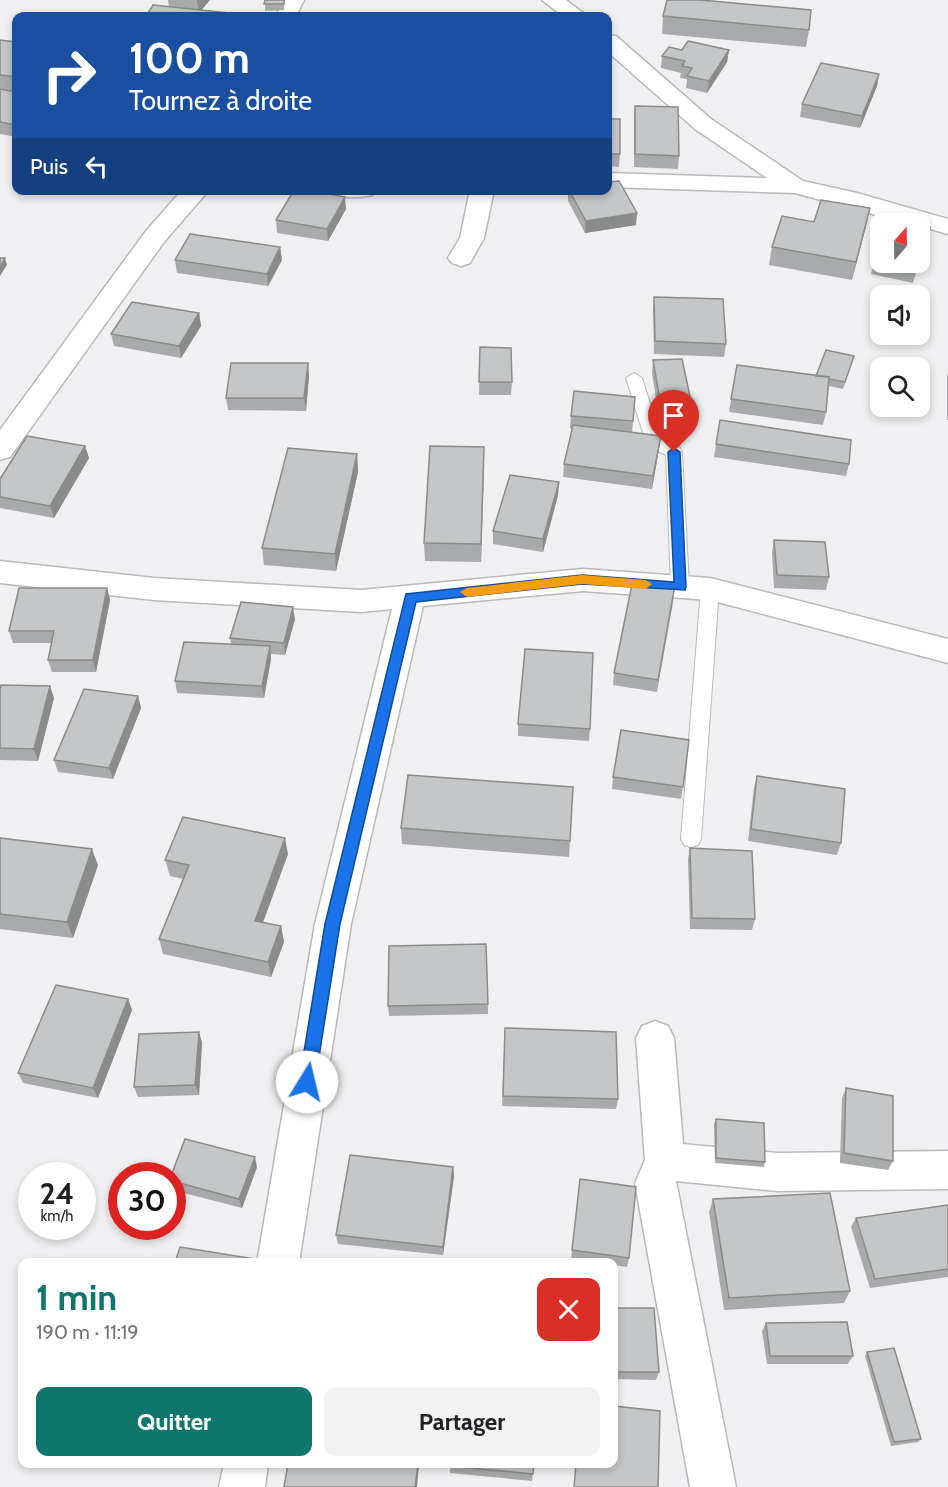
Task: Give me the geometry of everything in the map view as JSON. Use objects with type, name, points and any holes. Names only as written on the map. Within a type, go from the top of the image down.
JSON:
[{"type":"street","points":[[552,0],[570,12]]},
{"type":"street","points":[[612,44],[703,124],[795,186]]},
{"type":"street","points":[[612,180],[795,186],[848,198],[948,227]]},
{"type":"street","points":[[0,450],[144,251],[190,195]]},
{"type":"street","points":[[461,258],[472,238],[481,195]]},
{"type":"street","points":[[0,572],[165,590],[360,602],[582,580],[710,589],[948,651]]},
{"type":"street","points":[[279,1258],[333,924],[410,597]]},
{"type":"street","points":[[655,1038],[665,1161],[655,1183],[713,1487]]},
{"type":"street","points":[[665,1161],[777,1172],[948,1170]]},
{"type":"street","points":[[242,1487],[245,1468]]},
{"type":"lane","points":[[634,378],[654,442],[674,452],[680,587]]},
{"type":"lane","points":[[691,839],[710,589]]},
{"type":"building","points":[[265,0],[284,0],[284,4],[264,4]]},
{"type":"building","points":[[667,0],[700,0],[811,10],[809,30],[663,16]]},
{"type":"building","points":[[153,5],[220,12],[149,12]]},
{"type":"building","points":[[0,40],[12,42],[12,76],[0,75]]},
{"type":"building","points":[[688,41],[729,50],[709,81],[687,76],[692,68],[682,66],[685,61],[662,56],[669,47],[682,50]]},
{"type":"building","points":[[821,63],[879,74],[862,116],[802,104]]},
{"type":"building","points":[[0,89],[12,91],[12,124],[0,122]]},
{"type":"building","points":[[635,106],[678,107],[679,156],[635,154]]},
{"type":"building","points":[[612,119],[620,119],[620,154],[612,154]]},
{"type":"building","points":[[619,181],[637,213],[586,221],[572,195],[612,195],[612,182]]},
{"type":"building","points":[[291,195],[345,197],[327,229],[276,220]]},
{"type":"building","points":[[821,200],[870,208],[856,262],[772,247],[782,216],[814,222]]},
{"type":"building","points":[[190,234],[280,247],[267,274],[175,260]]},
{"type":"building","points":[[654,297],[723,299],[726,344],[655,341]]},
{"type":"building","points":[[132,302],[199,313],[179,346],[111,334]]},
{"type":"building","points":[[480,347],[511,348],[512,382],[479,382]]},
{"type":"building","points":[[826,350],[854,356],[845,382],[816,376]]},
{"type":"building","points":[[682,359],[693,411],[662,412],[653,360]]},
{"type":"building","points":[[231,363],[308,363],[304,398],[226,398]]},
{"type":"building","points":[[737,365],[829,377],[826,412],[731,399]]},
{"type":"building","points":[[574,391],[635,397],[633,421],[571,416]]},
{"type":"building","points":[[720,420],[851,440],[849,464],[716,444]]},
{"type":"building","points":[[573,425],[661,436],[653,476],[564,464]]},
{"type":"building","points":[[27,436],[85,446],[50,506],[0,497],[0,479]]},
{"type":"building","points":[[430,446],[484,447],[481,544],[424,543]]},
{"type":"building","points":[[288,448],[357,454],[335,554],[262,548]]},
{"type":"building","points":[[510,475],[559,482],[543,539],[493,531]]},
{"type":"building","points":[[774,540],[825,542],[829,577],[777,575]]},
{"type":"building","points":[[633,579],[675,585],[658,680],[614,673]]},
{"type":"building","points":[[19,588],[107,588],[93,660],[48,660],[54,631],[9,631]]},
{"type":"building","points":[[241,602],[293,607],[284,643],[230,638]]},
{"type":"building","points":[[184,642],[270,646],[262,686],[175,681]]},
{"type":"building","points":[[525,649],[593,653],[590,729],[518,724]]},
{"type":"building","points":[[1,685],[50,686],[34,749],[0,748]]},
{"type":"building","points":[[84,689],[138,696],[109,768],[54,760]]},
{"type":"building","points":[[621,730],[689,740],[683,787],[613,777]]},
{"type":"building","points":[[408,775],[573,787],[570,841],[401,828]]},
{"type":"building","points":[[757,776],[845,789],[841,843],[751,829]]},
{"type":"building","points":[[183,817],[285,838],[255,921],[281,926],[268,962],[159,939],[189,865],[165,860]]},
{"type":"building","points":[[0,838],[92,849],[67,922],[0,914]]},
{"type":"building","points":[[690,848],[752,851],[755,919],[692,918]]},
{"type":"building","points":[[486,944],[488,1004],[388,1006],[389,946]]},
{"type":"building","points":[[56,985],[128,999],[93,1088],[18,1073]]},
{"type":"building","points":[[505,1028],[616,1032],[618,1099],[503,1096]]},
{"type":"building","points":[[199,1032],[195,1085],[134,1087],[139,1034]]},
{"type":"building","points":[[846,1088],[893,1096],[893,1161],[844,1153]]},
{"type":"building","points":[[716,1119],[764,1123],[765,1162],[716,1158]]},
{"type":"building","points":[[185,1139],[255,1157],[239,1199],[186,1185],[186,1162],[176,1162]]},
{"type":"building","points":[[350,1155],[453,1167],[443,1247],[336,1235]]},
{"type":"building","points":[[580,1179],[636,1187],[629,1258],[572,1250]]},
{"type":"building","points":[[830,1193],[850,1291],[729,1298],[713,1199]]},
{"type":"building","points":[[948,1205],[948,1269],[875,1279],[856,1218]]},
{"type":"building","points":[[180,1247],[248,1258],[177,1258]]},
{"type":"building","points":[[618,1308],[654,1308],[659,1372],[618,1372]]},
{"type":"building","points":[[847,1322],[853,1356],[770,1356],[766,1323]]},
{"type":"building","points":[[894,1348],[921,1439],[894,1442],[867,1352]]},
{"type":"building","points":[[618,1406],[660,1411],[658,1487],[574,1487],[576,1468],[618,1468]]},
{"type":"building","points":[[287,1468],[417,1468],[415,1487],[284,1487]]},
{"type":"building","points":[[471,1468],[534,1468],[533,1474]]},
{"type":"slow traffic","points":[[467,592],[582,580],[646,584]]},
{"type":"route","points":[[307,1082],[333,924],[410,597],[582,580],[680,587],[674,452]]}]
